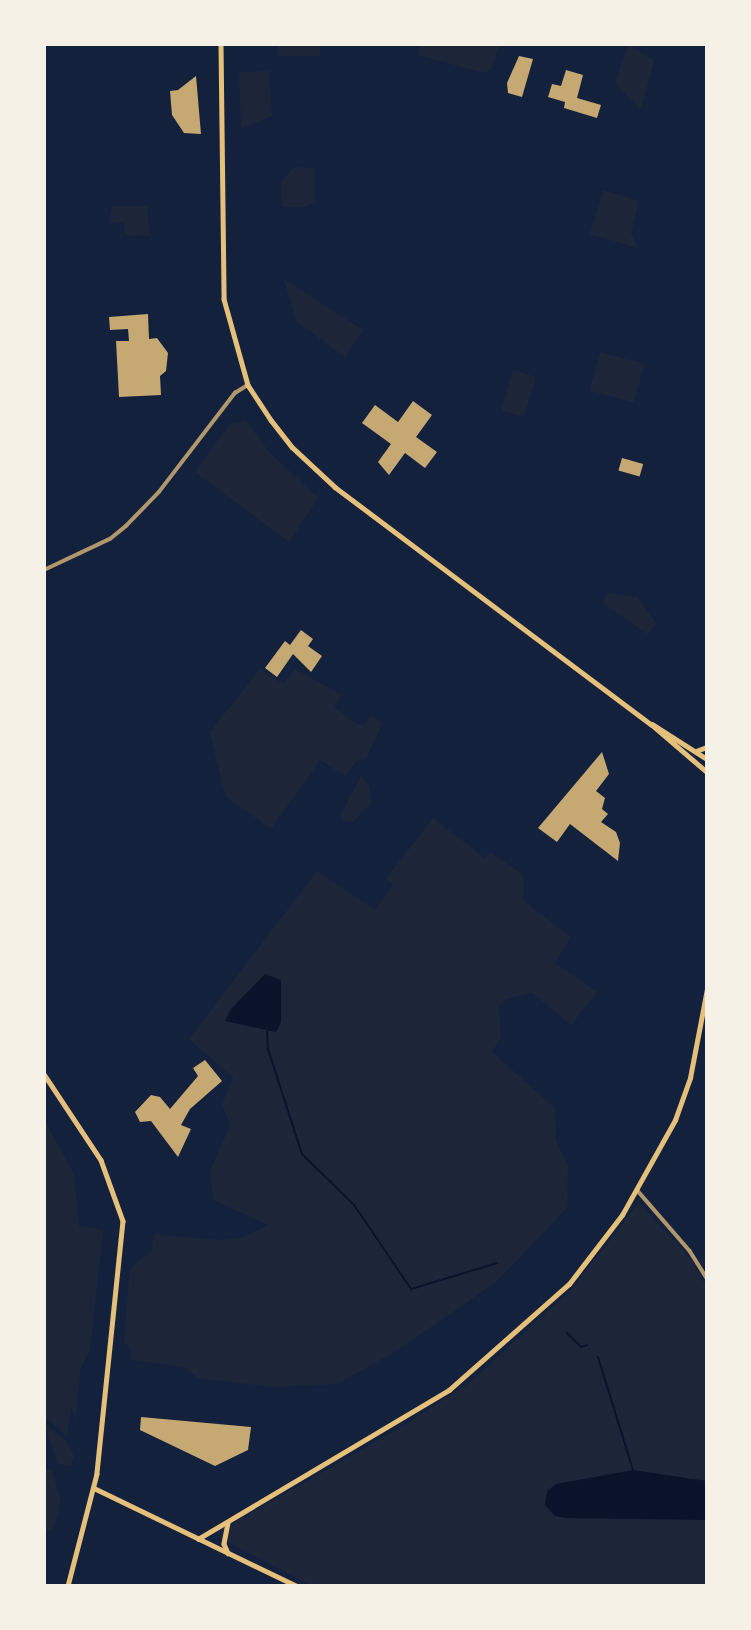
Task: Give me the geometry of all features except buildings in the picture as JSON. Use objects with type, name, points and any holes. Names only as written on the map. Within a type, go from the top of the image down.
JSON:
[{"type":"main road","points":[[221,44],[224,299],[248,384],[285,439],[335,487],[651,724],[707,772]]},
{"type":"main road","points":[[651,724],[707,759]]},
{"type":"main road","points":[[696,751],[707,747]]},
{"type":"main road","points":[[198,1538],[405,1420],[479,1367],[569,1284],[638,1191],[675,1120],[690,1078],[707,989]]},
{"type":"main road","points":[[44,1074],[101,1160],[123,1221],[94,1488],[68,1586]]},
{"type":"main road","points":[[94,1488],[297,1586]]},
{"type":"main road","points":[[228,1523],[224,1544],[229,1554]]},
{"type":"street","points":[[44,570],[110,539],[125,526],[159,492],[235,393],[248,384]]},
{"type":"street","points":[[638,1191],[690,1251],[707,1278]]},
{"type":"shaded area","points":[[278,44],[320,44],[320,56],[278,56]]},
{"type":"shaded area","points":[[500,44],[491,70],[483,73],[419,55],[419,45]]},
{"type":"shaded area","points":[[628,44],[654,61],[641,110],[615,83]]},
{"type":"shaded area","points":[[269,71],[272,116],[241,129],[239,72]]},
{"type":"shaded area","points":[[294,167],[314,168],[314,201],[306,207],[282,207],[281,182]]},
{"type":"shaded area","points":[[603,190],[639,201],[631,233],[638,248],[590,234]]},
{"type":"shaded area","points":[[112,206],[147,206],[150,236],[125,235],[124,222],[109,223]]},
{"type":"shaded area","points":[[284,279],[363,330],[345,357],[296,321]]},
{"type":"shaded area","points":[[600,352],[644,364],[634,403],[590,391]]},
{"type":"shaded area","points":[[513,370],[536,377],[524,417],[501,410]]},
{"type":"shaded area","points":[[246,421],[270,453],[318,498],[289,542],[195,472],[230,423]]},
{"type":"shaded area","points":[[606,593],[637,597],[657,624],[647,634],[603,603]]},
{"type":"shaded area","points":[[260,669],[283,684],[295,669],[342,695],[334,707],[357,724],[364,725],[371,715],[383,723],[366,758],[356,762],[345,776],[320,760],[271,829],[225,796],[210,732]]},
{"type":"shaded area","points":[[361,776],[370,786],[371,803],[353,822],[345,821],[340,816]]},
{"type":"shaded area","points":[[433,818],[485,858],[490,852],[523,874],[524,901],[571,937],[555,963],[597,992],[571,1025],[532,993],[506,999],[499,1007],[501,1037],[492,1052],[555,1108],[556,1140],[568,1166],[567,1208],[495,1283],[393,1353],[337,1384],[273,1387],[198,1378],[184,1367],[131,1360],[131,1349],[124,1342],[130,1269],[152,1250],[154,1234],[220,1240],[244,1237],[268,1225],[213,1200],[210,1171],[230,1126],[222,1105],[233,1077],[189,1039],[317,871],[375,910],[393,885],[386,879]]},
{"type":"shaded area","points":[[265,974],[281,980],[281,1022],[276,1032],[225,1021],[231,1009]]},
{"type":"shaded area","points":[[44,1119],[74,1174],[79,1226],[103,1230],[90,1350],[80,1370],[76,1420],[71,1407],[67,1436],[44,1416]]},
{"type":"shaded area","points":[[639,1202],[694,1263],[707,1289],[707,1586],[312,1586],[220,1538],[221,1530],[403,1426],[470,1382],[572,1289]]},
{"type":"shaded area","points":[[44,1423],[66,1441],[74,1456],[71,1467],[57,1463]]},
{"type":"shaded area","points":[[44,1470],[52,1470],[61,1501],[52,1531],[44,1529]]},
{"type":"shaded area","points":[[633,1470],[707,1481],[707,1520],[565,1518],[555,1516],[545,1505],[547,1491],[556,1484]]},
{"type":"waterway","points":[[267,1031],[268,1049],[302,1154],[354,1205],[411,1289],[497,1263]]},
{"type":"waterway","points":[[567,1333],[581,1347],[587,1345]]},
{"type":"waterway","points":[[598,1357],[633,1470]]}]
